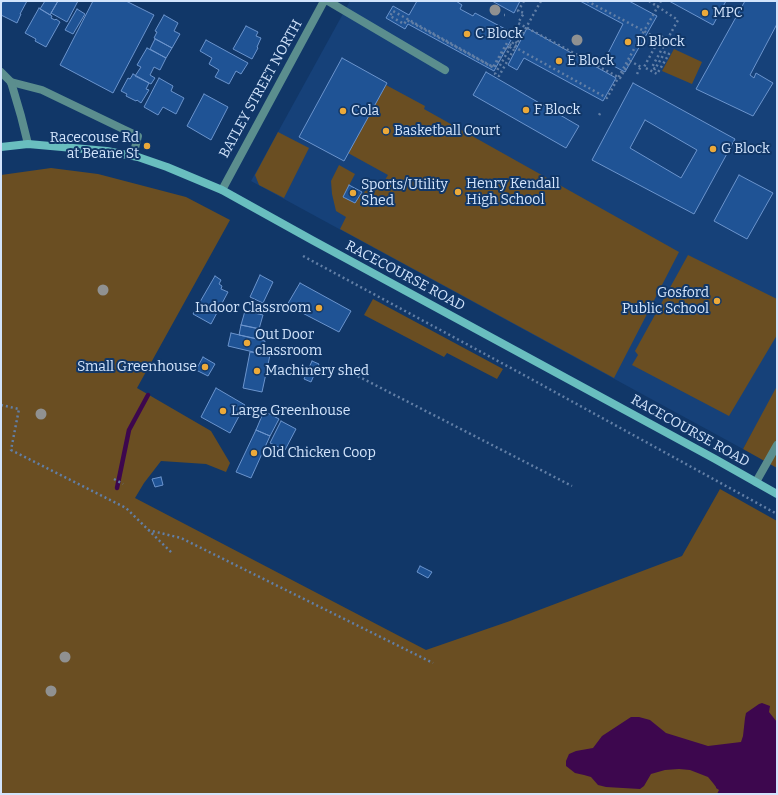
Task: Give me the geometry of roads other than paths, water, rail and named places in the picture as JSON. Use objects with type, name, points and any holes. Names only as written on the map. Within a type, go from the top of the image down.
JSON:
[{"type":"main road","name":"RACECOURSE ROAD","points":[[1,147],[28,144],[107,151],[133,156],[166,167],[222,190],[777,494]]},
{"type":"street","name":"BATLEY STREET NORTH","points":[[222,190],[324,1]]},
{"type":"street","points":[[328,1],[445,70]]},
{"type":"street","points":[[1,72],[11,82],[28,144]]},
{"type":"street","points":[[11,82],[42,90],[138,136],[133,156]]},
{"type":"street","points":[[756,482],[777,445]]},
{"type":"waterway","points":[[117,488],[129,430],[148,395]]},
{"type":"place","name":"MPC","points":[[705,13]]},
{"type":"place","name":"C Block","points":[[467,34]]},
{"type":"place","name":"D Block","points":[[628,42]]},
{"type":"place","name":"E Block","points":[[559,61]]},
{"type":"place","name":"F Block","points":[[526,110]]},
{"type":"place","name":"Cola","points":[[343,111]]},
{"type":"place","name":"Basketball Court","points":[[386,131]]},
{"type":"place","name":"Racecouse Rd at Beane St","points":[[147,146]]},
{"type":"place","name":"G Block","points":[[713,149]]},
{"type":"place","name":"Henry Kendall High School","points":[[458,192]]},
{"type":"place","name":"Sports/Utility Shed","points":[[353,193]]},
{"type":"place","name":"Gosford Public School","points":[[717,301]]},
{"type":"place","name":"Indoor Classroom","points":[[319,308]]},
{"type":"place","name":"Out Door classroom","points":[[247,343]]},
{"type":"place","name":"Small Greenhouse","points":[[205,367]]},
{"type":"place","name":"Machinery shed","points":[[257,371]]},
{"type":"place","name":"Large Greenhouse","points":[[223,411]]},
{"type":"place","name":"Old Chicken Coop","points":[[254,453]]}]
